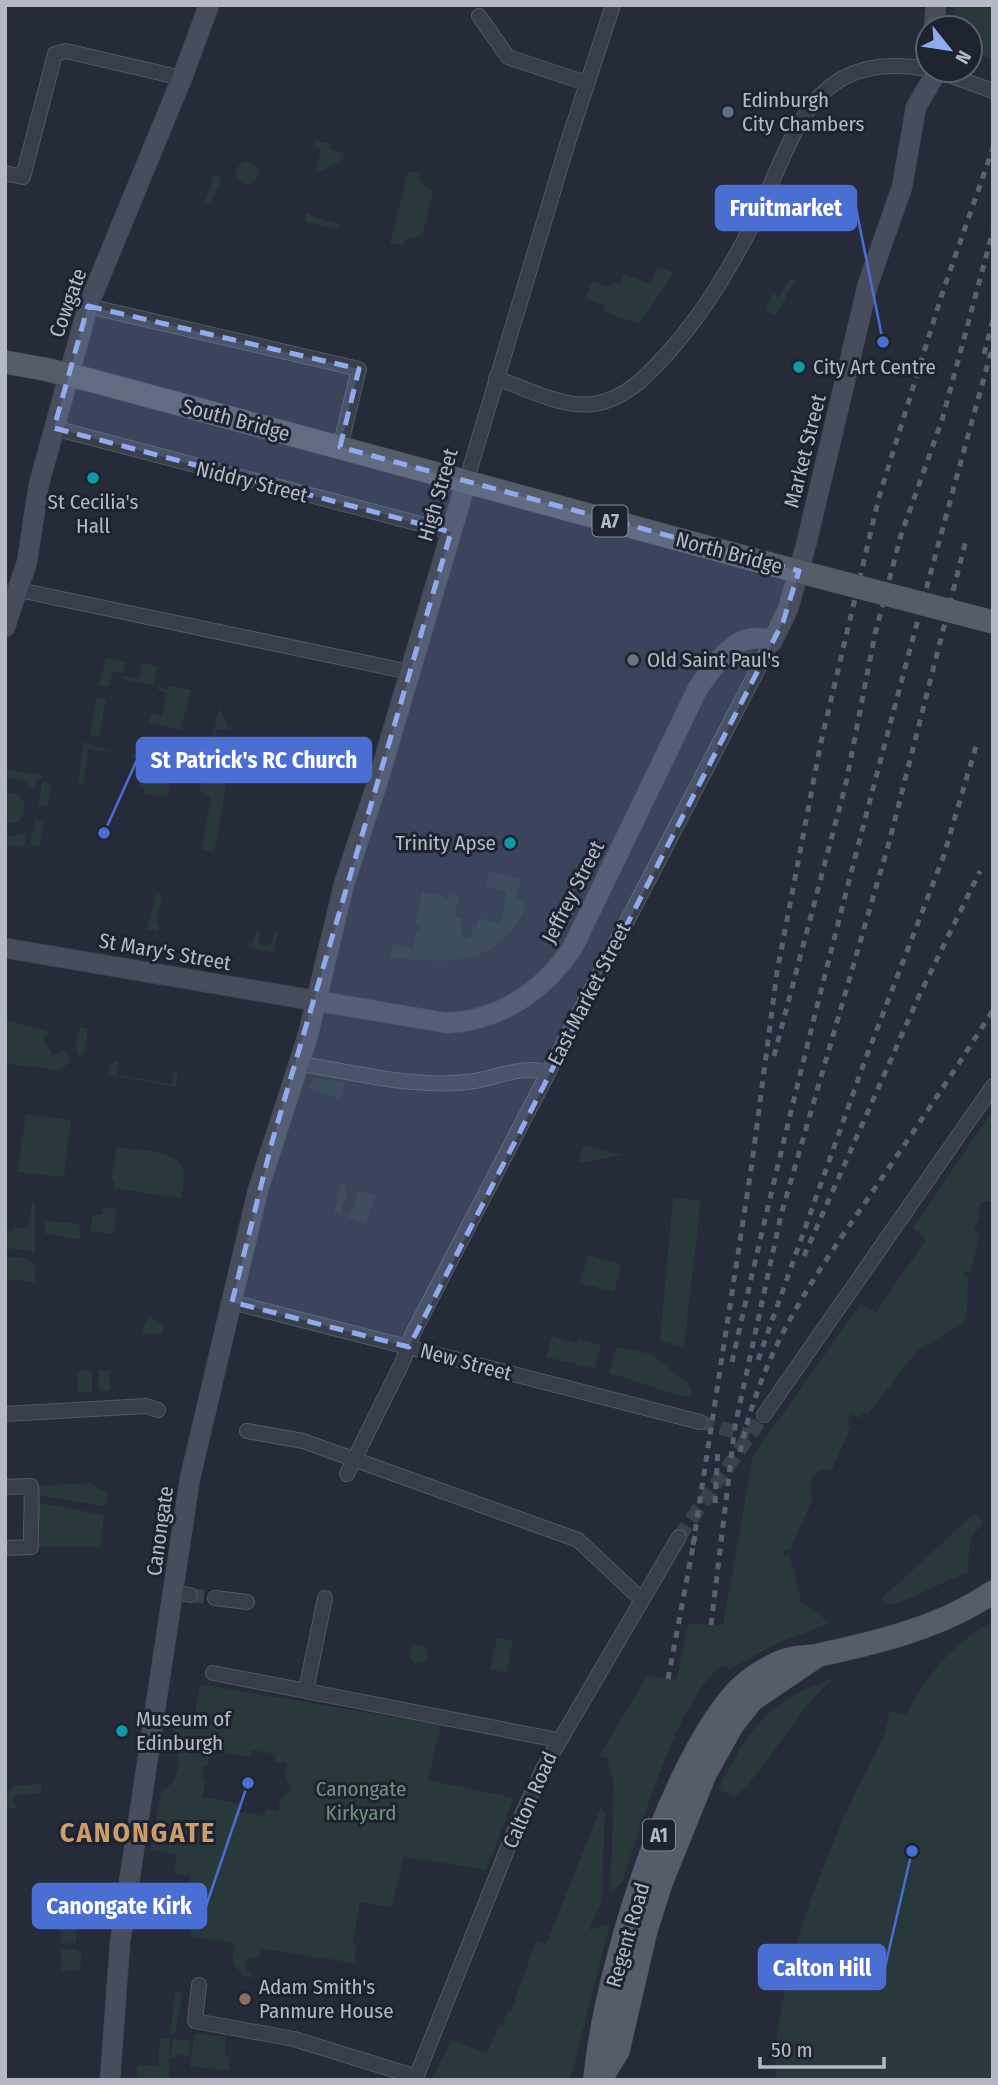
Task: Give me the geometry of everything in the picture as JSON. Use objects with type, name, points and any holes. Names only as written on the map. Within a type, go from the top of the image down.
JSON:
[{"type":"main road","name":"South Bridge","points":[[5,362],[90,380],[466,482]]},
{"type":"main road","name":"North Bridge","points":[[466,482],[993,622]]},
{"type":"main road","name":"Regent Road","points":[[595,2080],[598,2043],[631,1919],[658,1837],[683,1776],[721,1711],[742,1686],[795,1656],[817,1656],[916,1630],[959,1612],[993,1592]]},
{"type":"main road","name":"Regent Road","points":[[600,2080],[618,2051],[646,1930],[661,1882],[705,1773],[733,1724],[752,1700],[817,1656]]},
{"type":"street","name":"Cowgate","points":[[5,627],[12,591],[27,562],[39,484],[88,306],[182,78],[209,5]]},
{"type":"street","name":"High Street","points":[[317,1002],[344,884],[586,83],[614,5]]},
{"type":"street","points":[[479,16],[508,57],[586,83]]},
{"type":"street","points":[[5,173],[23,177],[55,54],[66,51],[182,78]]},
{"type":"street","points":[[496,378],[580,404],[612,400],[635,386],[676,343],[725,274],[804,114],[823,93],[844,78],[867,67],[888,65],[914,68]]},
{"type":"street","name":"Market Street","points":[[772,642],[788,609],[806,545],[868,284],[902,187],[916,107],[928,84]]},
{"type":"street","points":[[974,84],[993,91]]},
{"type":"street","points":[[88,306],[359,369],[340,447]]},
{"type":"street","name":"Niddry Street","points":[[54,428],[138,449],[156,458],[451,532]]},
{"type":"street","points":[[12,591],[410,672]]},
{"type":"street","name":"Jeffrey Street","points":[[317,1002],[427,1021],[459,1023],[492,1015],[545,983],[573,947],[698,688],[719,659],[739,642],[754,638],[772,642]]},
{"type":"street","name":"East Market Street","points":[[347,1474],[548,1073],[772,642]]},
{"type":"street","name":"St Mary's Street","points":[[5,948],[317,1002]]},
{"type":"street","name":"Canongate","points":[[110,2080],[120,1943],[182,1593],[190,1478],[258,1190],[317,1002]]},
{"type":"street","points":[[299,1064],[439,1084],[473,1081],[529,1070],[548,1073]]},
{"type":"street","points":[[764,1415],[993,1086]]},
{"type":"street","name":"New Street","points":[[232,1301],[701,1422]]},
{"type":"street","points":[[5,1414],[146,1406],[158,1410]]},
{"type":"street","points":[[247,1430],[303,1441],[578,1540],[640,1599]]},
{"type":"street","points":[[5,1487],[32,1486],[34,1502],[30,1522],[31,1547],[5,1548]]},
{"type":"street","name":"Calton Road","points":[[416,2078],[515,1830],[558,1740],[679,1536]]},
{"type":"street","points":[[215,1598],[247,1602]]},
{"type":"street","points":[[306,1690],[325,1598]]},
{"type":"street","points":[[213,1673],[558,1740]]},
{"type":"street","points":[[199,1985],[195,2021],[294,2039],[416,2078]]},
{"type":"highlighted area","points":[[88,306],[359,369],[340,447],[799,571],[783,622],[409,1347],[232,1302],[272,1142],[451,532],[54,428]]},
{"type":"green space","points":[[954,5],[993,5],[993,61],[984,56],[984,14],[954,14]]},
{"type":"green space","points":[[314,140],[331,144],[330,150],[345,153],[343,159],[315,174],[321,149],[313,147]]},
{"type":"green space","points":[[247,162],[255,165],[258,173],[255,181],[247,184],[239,181],[236,173],[239,165]]},
{"type":"green space","points":[[408,171],[420,173],[420,181],[433,191],[422,235],[406,239],[403,246],[390,243]]},
{"type":"green space","points":[[214,175],[222,177],[211,204],[205,202]]},
{"type":"green space","points":[[307,212],[339,224],[338,229],[305,222]]},
{"type":"green space","points":[[657,267],[674,273],[639,324],[603,311],[604,305],[585,299],[592,281],[607,287],[614,282],[620,285],[624,274],[647,283],[652,280]]},
{"type":"green space","points":[[790,278],[795,280],[776,316],[766,311],[772,293],[779,297]]},
{"type":"green space","points":[[109,658],[125,662],[123,673],[112,672],[109,687],[99,686],[105,660]]},
{"type":"green space","points":[[142,663],[157,666],[153,685],[122,679],[123,676],[139,679]]},
{"type":"green space","points":[[169,686],[191,690],[181,730],[149,723],[151,713],[162,717],[167,693],[158,688],[168,689]]},
{"type":"green space","points":[[97,698],[106,700],[99,736],[90,735]]},
{"type":"green space","points":[[219,708],[230,730],[217,729],[213,761],[207,760]]},
{"type":"green space","points":[[84,742],[116,752],[88,749],[83,784],[78,783]]},
{"type":"green space","points":[[133,754],[175,762],[167,797],[145,794],[143,788],[138,787],[143,760],[130,757]]},
{"type":"green space","points":[[5,769],[43,777],[38,779],[33,788],[22,780],[5,777]]},
{"type":"green space","points":[[204,769],[228,774],[214,852],[202,849],[211,798],[199,789]]},
{"type":"green space","points":[[42,782],[51,784],[47,807],[38,805]]},
{"type":"green space","points":[[5,792],[18,794],[25,804],[23,816],[16,823],[5,823]]},
{"type":"green space","points":[[35,820],[44,822],[39,847],[30,845]]},
{"type":"green space","points":[[26,833],[24,848],[5,844],[5,837]]},
{"type":"green space","points":[[489,871],[522,880],[515,897],[526,902],[522,910],[524,912],[511,931],[497,944],[466,958],[431,961],[390,958],[392,944],[413,948],[416,932],[421,928],[416,924],[422,892],[443,895],[446,901],[452,894],[459,896],[455,916],[463,919],[460,927],[465,939],[472,936],[472,927],[476,927],[478,918],[501,923],[507,891],[485,886]]},
{"type":"green space","points":[[156,894],[162,895],[156,924],[159,925],[158,931],[147,929]]},
{"type":"green space","points":[[256,930],[260,931],[259,943],[265,946],[271,943],[274,933],[278,934],[274,952],[248,948],[249,942],[253,943]]},
{"type":"green space","points":[[5,1020],[48,1032],[43,1039],[53,1055],[65,1050],[71,1062],[59,1070],[5,1063]]},
{"type":"green space","points":[[80,1027],[88,1029],[84,1054],[79,1057],[75,1048]]},
{"type":"green space","points":[[119,1061],[117,1075],[172,1084],[174,1070],[178,1071],[176,1087],[108,1075],[110,1065]]},
{"type":"green space","points":[[314,1078],[345,1082],[340,1099],[307,1088]]},
{"type":"green space","points":[[993,1110],[993,1201],[982,1202],[977,1210],[980,1220],[973,1227],[979,1235],[970,1272],[963,1275],[968,1279],[967,1316],[962,1324],[917,1351],[867,1415],[863,1413],[860,1418],[851,1414],[846,1425],[851,1427],[832,1469],[820,1471],[812,1478],[810,1492],[813,1498],[790,1549],[783,1551],[784,1555],[789,1555],[801,1598],[799,1601],[831,1623],[775,1644],[729,1670],[726,1665],[710,1677],[678,1729],[650,1798],[622,1883],[610,1891],[614,1787],[608,1759],[600,1755],[647,1676],[677,1679],[688,1624],[723,1625],[753,1456],[860,1304],[876,1312],[925,1241],[924,1236],[913,1228]]},
{"type":"green space","points":[[26,1114],[71,1120],[64,1177],[17,1172]]},
{"type":"green space","points":[[584,1145],[623,1155],[578,1163]]},
{"type":"green space","points":[[117,1147],[158,1152],[176,1160],[182,1166],[184,1175],[181,1198],[114,1188],[115,1181],[111,1180]]},
{"type":"green space","points":[[341,1184],[346,1185],[344,1191],[348,1193],[342,1205],[342,1214],[349,1216],[351,1208],[354,1209],[358,1190],[376,1196],[366,1224],[334,1212]]},
{"type":"green space","points":[[673,1198],[701,1200],[684,1347],[660,1341]]},
{"type":"green space","points":[[32,1202],[35,1203],[35,1255],[31,1251],[5,1248],[5,1231],[14,1232],[15,1227],[28,1228]]},
{"type":"green space","points":[[103,1207],[117,1209],[113,1234],[91,1231],[92,1215],[102,1215]]},
{"type":"green space","points":[[45,1221],[79,1224],[81,1240],[44,1233]]},
{"type":"green space","points":[[588,1255],[621,1264],[614,1292],[580,1283]]},
{"type":"green space","points":[[5,1256],[24,1258],[35,1265],[36,1282],[5,1279]]},
{"type":"green space","points":[[149,1315],[163,1326],[162,1334],[141,1333]]},
{"type":"green space","points":[[552,1336],[576,1343],[578,1338],[601,1345],[595,1369],[546,1357]]},
{"type":"green space","points":[[616,1347],[651,1354],[687,1383],[692,1391],[690,1396],[684,1397],[609,1373]]},
{"type":"green space","points":[[99,1370],[110,1370],[110,1391],[99,1391]]},
{"type":"green space","points":[[78,1371],[92,1371],[92,1392],[78,1392]]},
{"type":"green space","points":[[89,1483],[107,1494],[105,1506],[26,1493],[31,1486]]},
{"type":"green space","points":[[34,1502],[104,1515],[101,1547],[31,1547]]},
{"type":"green space","points":[[975,1513],[983,1523],[971,1537],[967,1572],[897,1604],[888,1605],[881,1599]]},
{"type":"green space","points":[[993,1621],[993,2080],[776,2080],[776,2047],[781,2012],[798,1939],[823,1867],[884,1733],[889,1711],[906,1715],[942,1661],[965,1640]]},
{"type":"green space","points":[[497,1638],[513,1641],[506,1673],[490,1669]]},
{"type":"green space","points":[[418,1645],[424,1648],[427,1654],[424,1660],[418,1663],[412,1660],[409,1654],[412,1648]]},
{"type":"green space","points":[[835,1678],[807,1705],[748,1784],[734,1797],[718,1789],[740,1748],[763,1719],[792,1697]]},
{"type":"green space","name":"Canongate Kirkyard","points":[[200,1684],[441,1725],[428,1780],[514,1798],[486,1870],[404,1857],[392,1907],[360,1902],[353,1942],[357,1948],[354,1963],[261,1948],[259,1958],[251,1957],[245,1962],[245,1968],[253,1978],[243,1976],[233,1962],[234,1943],[190,1936],[191,1928],[176,1925],[179,1910],[184,1910],[190,1876],[174,1873],[177,1855],[150,1850],[162,1790],[173,1781],[178,1768],[177,1754],[171,1741],[175,1718],[194,1721]],"holes":[[[211,1750],[250,1757],[251,1750],[276,1754],[275,1761],[287,1764],[285,1775],[292,1789],[280,1800],[278,1811],[267,1809],[265,1816],[240,1812],[241,1804],[203,1797],[203,1766],[207,1766]]]},
{"type":"green space","points":[[41,1784],[41,1793],[15,1796],[13,1802],[18,1809],[5,1808],[5,1796],[13,1786]]},
{"type":"green space","points":[[601,1807],[605,1812],[602,1900],[589,1930],[610,1924],[570,2080],[431,2080],[452,2040],[487,2053],[499,2026],[503,2026],[507,2011],[511,2011],[536,1941],[546,1944]]},
{"type":"green space","points":[[77,1924],[76,1943],[61,1944],[60,1926]]},
{"type":"green space","points":[[75,1948],[82,1953],[80,1970],[62,1972],[60,1950]]},
{"type":"green space","points":[[175,1991],[183,1992],[175,2033],[170,2033]]},
{"type":"green space","points":[[195,2033],[226,2037],[225,2055],[231,2056],[229,2070],[190,2067]]},
{"type":"green space","points":[[160,2038],[170,2039],[169,2080],[137,2080],[138,2065],[158,2066]]},
{"type":"green space","points":[[173,2039],[191,2041],[189,2056],[179,2055],[170,2059]]},
{"type":"tunnel","points":[[679,1537],[764,1415]]},
{"type":"tunnel","points":[[700,1422],[749,1436]]},
{"type":"tunnel","points":[[190,1595],[215,1598]]},
{"type":"railway","points":[[693,1545],[752,1163],[777,972],[821,742],[879,497],[943,291],[993,148]]},
{"type":"railway","points":[[774,1056],[846,783],[875,634],[901,535],[942,420],[993,231]]},
{"type":"railway","points":[[984,354],[993,320]]},
{"type":"railway","points":[[732,1362],[856,852],[993,345]]},
{"type":"railway","points":[[711,1625],[735,1426],[781,1215],[890,839],[966,540]]},
{"type":"railway","points":[[758,1360],[864,1063],[944,855],[976,746]]},
{"type":"railway","points":[[804,1256],[919,996],[980,871]]},
{"type":"railway","points":[[740,1452],[750,1415],[775,1348],[808,1288],[993,1010]]},
{"type":"railway","points":[[715,1503],[718,1447]]},
{"type":"railway","points":[[668,1679],[695,1536]]},
{"type":"place","name":"Edinburgh City Chambers","points":[[728,112]]},
{"type":"place","name":"Fruitmarket","points":[[883,342]]},
{"type":"place","name":"City Art Centre","points":[[799,367]]},
{"type":"place","name":"St Cecilia's Hall","points":[[93,478]]},
{"type":"place","name":"Old Saint Paul's","points":[[633,660]]},
{"type":"place","name":"St Patrick's RC Church","points":[[104,833]]},
{"type":"place","name":"Trinity Apse","points":[[510,843]]},
{"type":"place","name":"Museum of Edinburgh","points":[[122,1731]]},
{"type":"place","name":"Canongate Kirk","points":[[248,1783]]},
{"type":"place","name":"Calton Hill","points":[[912,1851]]},
{"type":"place","name":"Adam Smith's Panmure House","points":[[245,1999]]},
{"type":"district","name":"CANONGATE","points":[[138,1832]]}]
